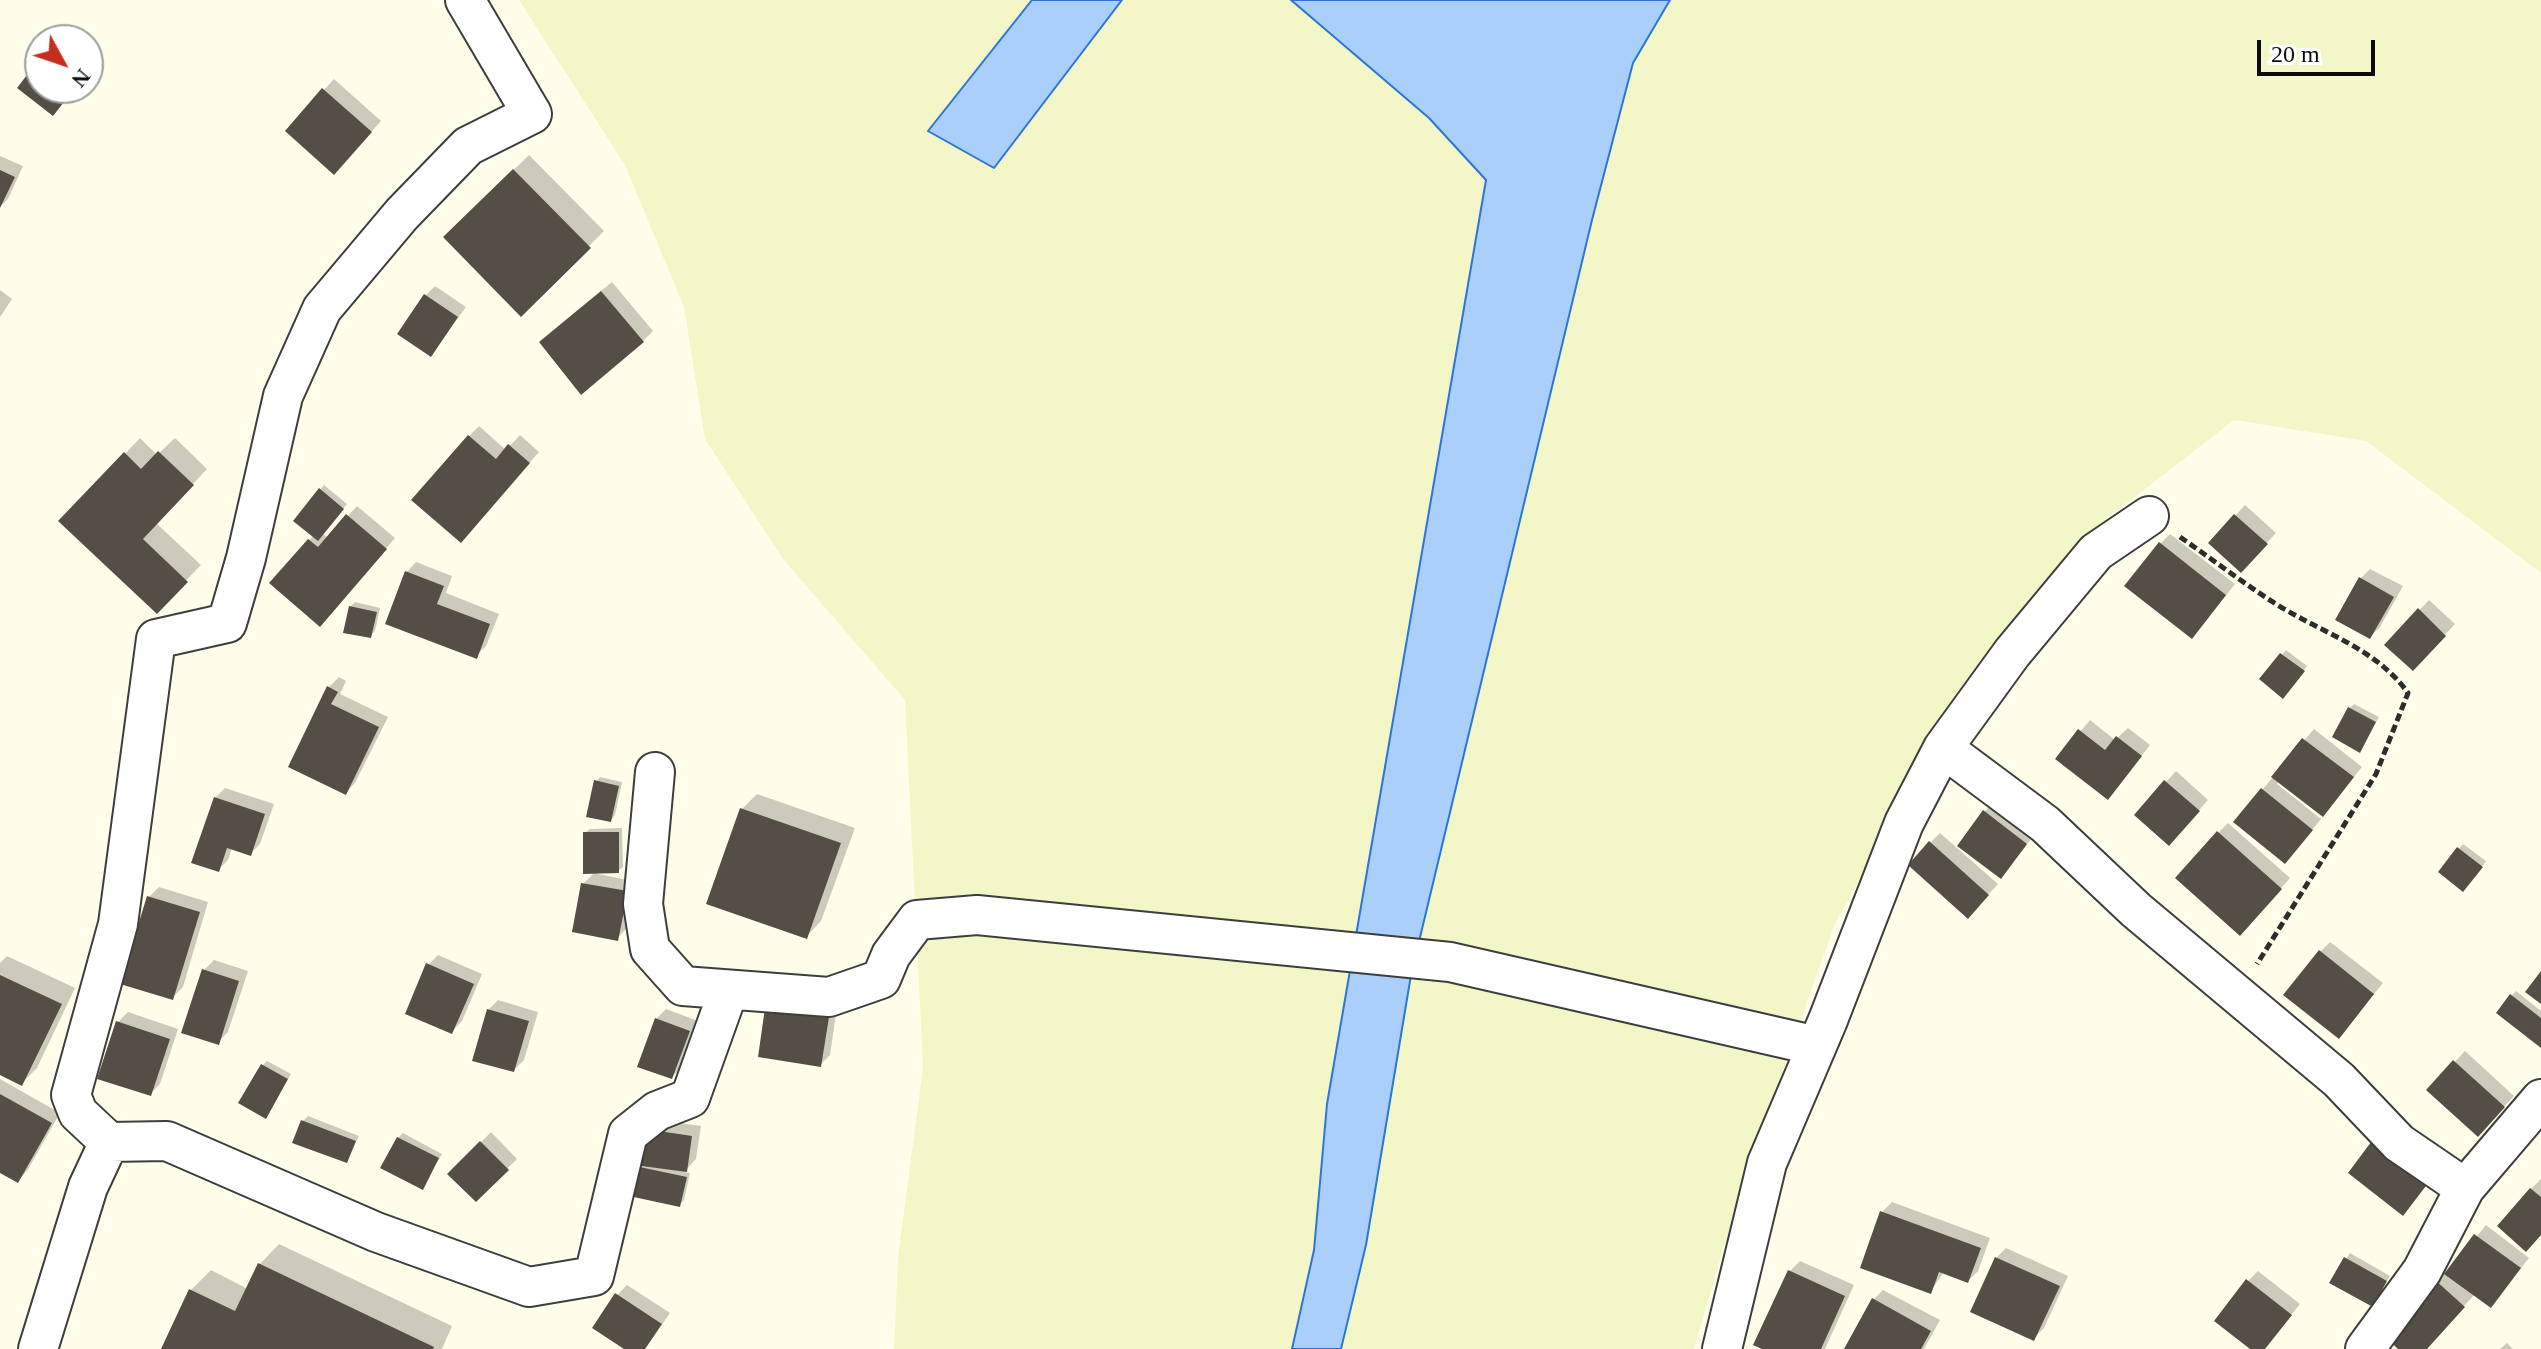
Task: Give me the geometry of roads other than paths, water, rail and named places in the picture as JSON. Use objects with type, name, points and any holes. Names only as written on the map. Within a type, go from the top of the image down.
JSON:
[{"type":"street","points":[[465,0],[532,114],[468,146],[402,214],[322,309],[283,396],[246,558],[227,623],[156,639],[118,924],[71,1095],[78,1113],[109,1142],[167,1141],[376,1232],[529,1287],[594,1276],[628,1134],[657,1111],[690,1098],[728,992]]},
{"type":"street","points":[[1722,1349],[1767,1163],[1817,1046],[1904,823],[1943,748],[2012,653],[2096,552],[2149,516]]},
{"type":"street","points":[[1943,748],[2045,824],[2136,910],[2339,1080],[2399,1143],[2465,1188]]},
{"type":"street","points":[[655,772],[643,904],[650,949],[683,986],[728,992],[829,997],[881,979],[891,955],[917,920],[977,915],[1325,947],[1450,962],[1817,1046]]},
{"type":"street","points":[[2365,1349],[2422,1271],[2465,1188],[2541,1099]]},
{"type":"street","points":[[38,1349],[88,1187],[109,1142]]},
{"type":"water","points":[[1032,0],[1122,0],[994,168],[928,131]]},
{"type":"water","points":[[1291,0],[1670,0],[1633,63],[1592,220],[1411,975],[1366,1245],[1341,1349],[1292,1349],[1314,1250],[1327,1104],[1486,180],[1429,118]]}]
